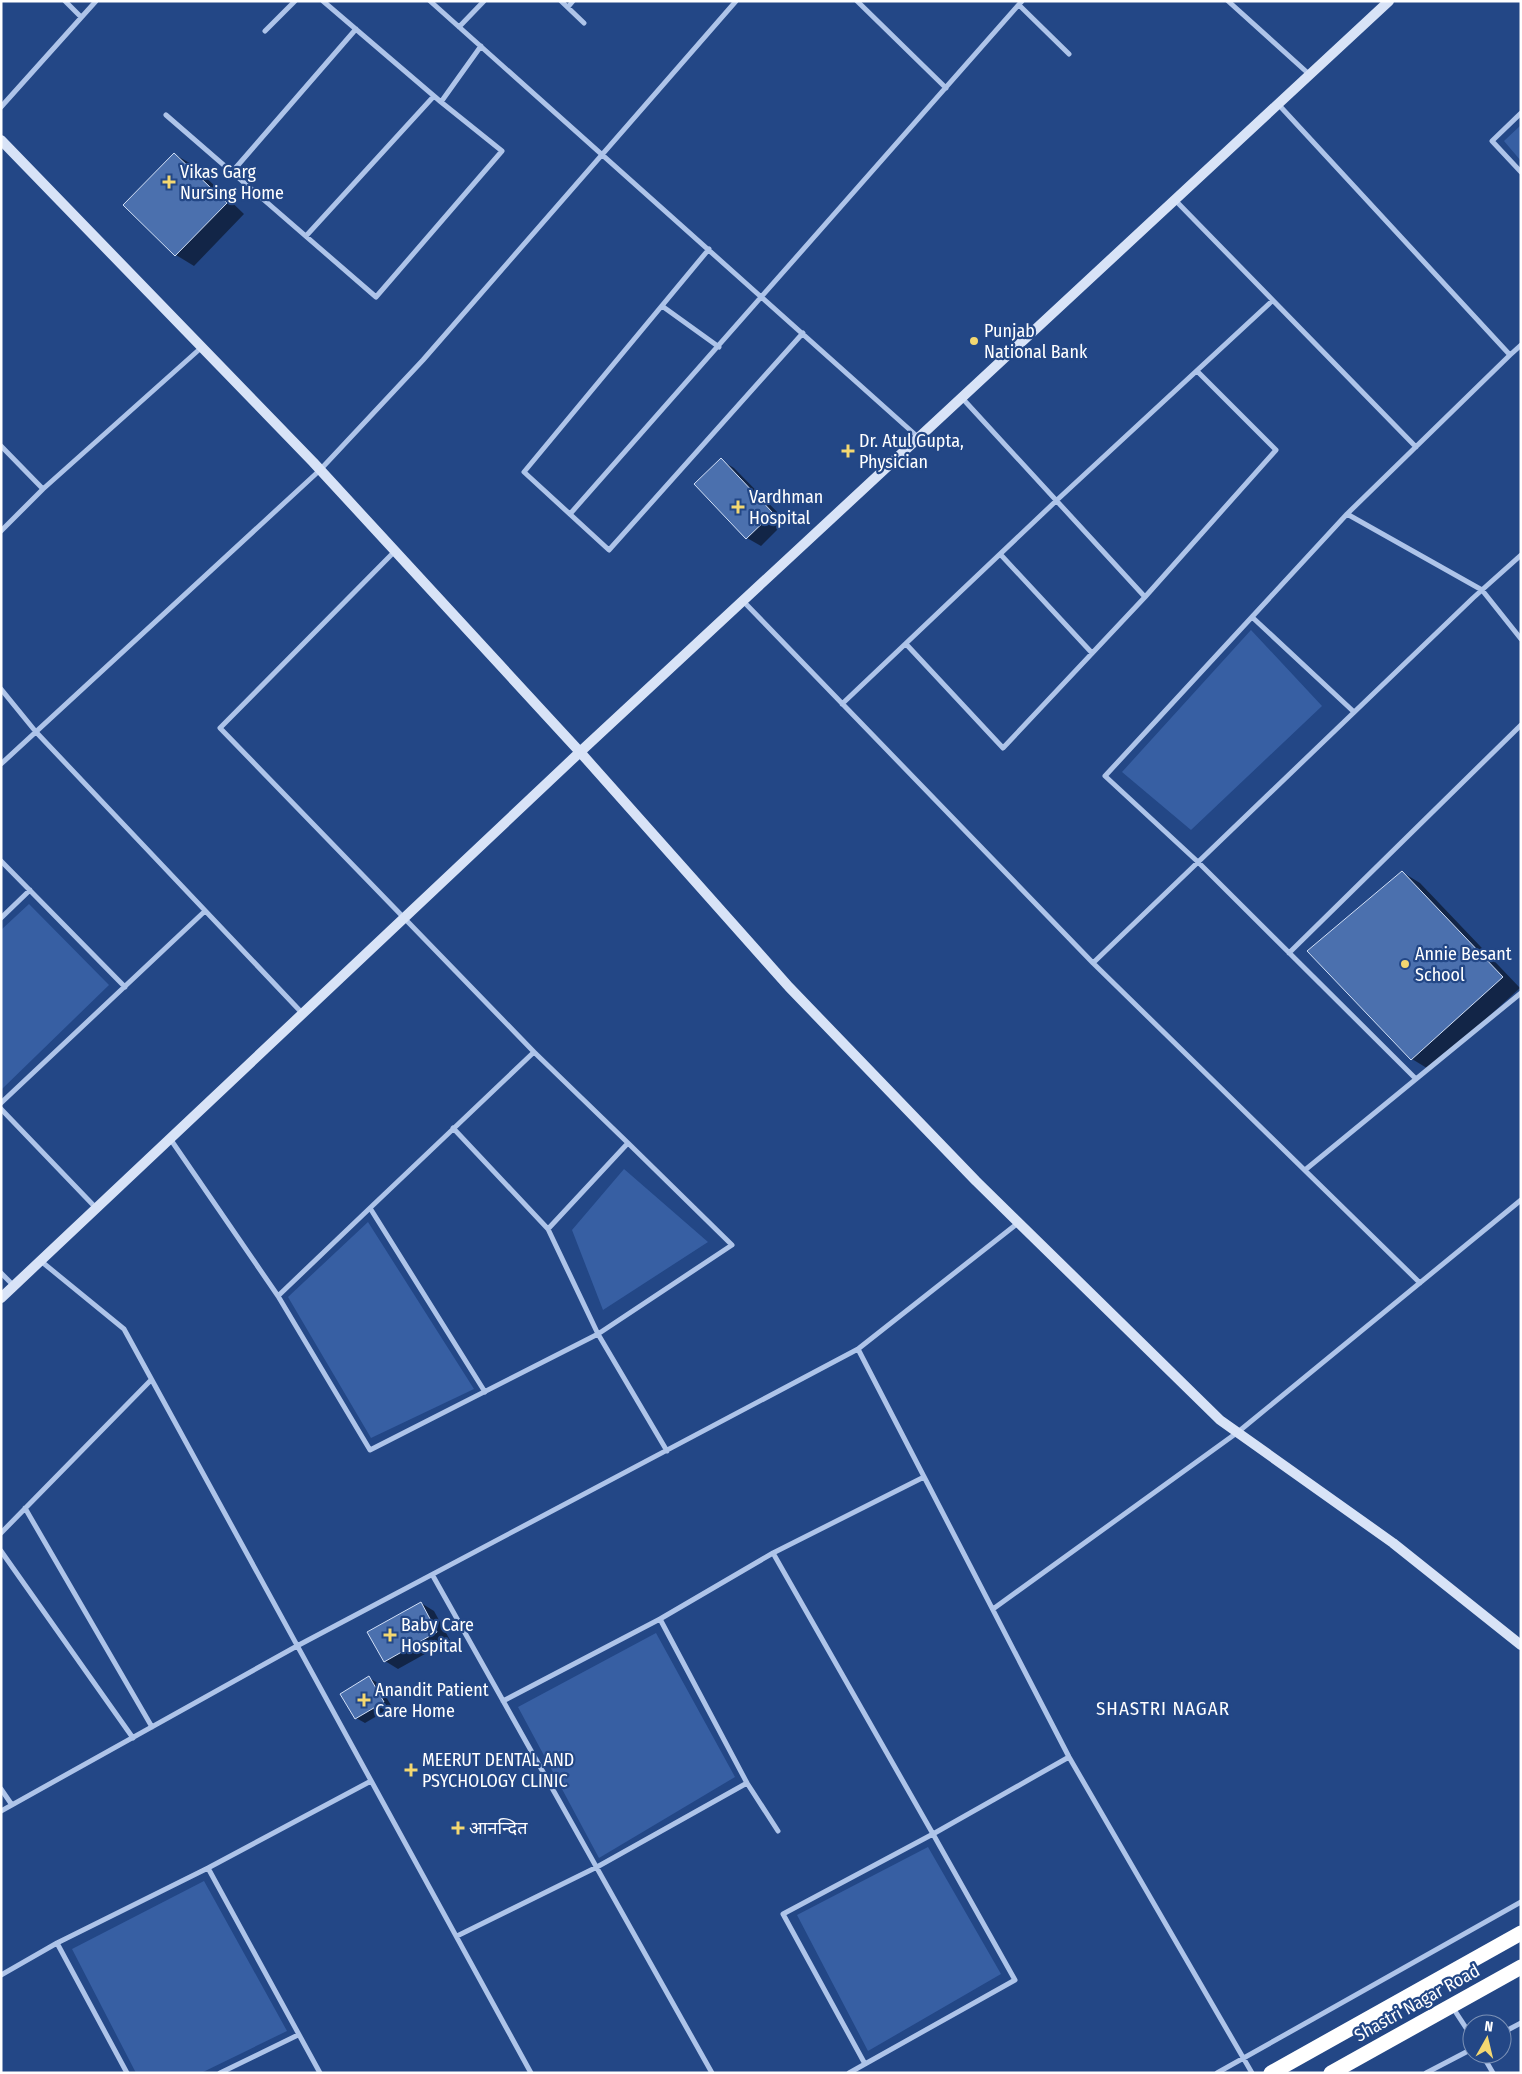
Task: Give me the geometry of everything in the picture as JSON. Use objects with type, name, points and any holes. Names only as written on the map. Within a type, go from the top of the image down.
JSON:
[{"type":"highway","points":[[1271,2073],[1521,1933]]},
{"type":"highway","name":"Shastri Nagar Road","points":[[1336,2072],[1521,1967]]},
{"type":"street","points":[[66,1],[81,17]]},
{"type":"street","points":[[1,107],[96,1]]},
{"type":"street","points":[[265,31],[295,1]]},
{"type":"street","points":[[166,115],[376,297],[502,151],[434,96],[323,1]]},
{"type":"street","points":[[430,1],[919,438]]},
{"type":"street","points":[[459,27],[484,1]]},
{"type":"street","points":[[561,1],[584,23]]},
{"type":"street","points":[[568,7],[574,1]]},
{"type":"street","points":[[1,764],[320,470],[423,360],[736,1]]},
{"type":"street","points":[[857,1],[946,88]]},
{"type":"street","points":[[1228,1],[1310,75]]},
{"type":"street","points":[[1,1298],[42,1262],[580,752],[1389,1]]},
{"type":"street","points":[[570,514],[1021,3],[1069,54]]},
{"type":"street","points":[[232,172],[356,29]]},
{"type":"street","points":[[442,102],[481,46]]},
{"type":"street","points":[[306,236],[434,96]]},
{"type":"street","points":[[1278,104],[1510,355]]},
{"type":"street","points":[[1521,113],[1492,141],[1521,172]]},
{"type":"street","points":[[1,140],[320,470],[580,752],[789,987],[1019,1222],[1220,1420],[1393,1544],[1521,1645]]},
{"type":"street","points":[[1175,200],[1416,447]]},
{"type":"street","points":[[709,249],[524,472],[609,550],[803,333]]},
{"type":"street","points":[[842,704],[1001,555],[1056,500],[1272,301]]},
{"type":"street","points":[[662,306],[719,347]]},
{"type":"street","points":[[1416,1080],[1198,862],[1105,776],[1347,514],[1521,345]]},
{"type":"street","points":[[1,531],[43,489],[202,347]]},
{"type":"street","points":[[906,644],[1003,748],[1145,597],[1276,450],[1197,371]]},
{"type":"street","points":[[963,398],[1145,597]]},
{"type":"street","points":[[1,446],[43,489]]},
{"type":"street","points":[[1347,514],[1482,590],[1521,639]]},
{"type":"street","points":[[171,1140],[278,1296],[370,1450],[598,1334],[732,1245],[534,1052],[220,728],[395,551]]},
{"type":"street","points":[[1001,555],[1092,653]]},
{"type":"street","points":[[1093,963],[1354,712],[1521,555]]},
{"type":"street","points":[[743,601],[1093,963],[1420,1283]]},
{"type":"street","points":[[1252,617],[1354,712]]},
{"type":"street","points":[[1,689],[36,732],[303,1014]]},
{"type":"street","points":[[1289,952],[1521,725]]},
{"type":"street","points":[[1,861],[125,987]]},
{"type":"street","points":[[1,918],[30,890]]},
{"type":"street","points":[[1,1103],[205,911]]},
{"type":"street","points":[[1305,1170],[1521,993]]},
{"type":"street","points":[[278,1296],[534,1052]]},
{"type":"street","points":[[1,1109],[97,1210]]},
{"type":"street","points":[[453,1128],[548,1229],[598,1334],[667,1451]]},
{"type":"street","points":[[548,1229],[628,1143]]},
{"type":"street","points":[[992,1609],[1238,1432],[1521,1200]]},
{"type":"street","points":[[370,1208],[485,1392]]},
{"type":"street","points":[[1,1811],[297,1646],[433,1576],[858,1349],[1019,1222]]},
{"type":"street","points":[[42,1262],[124,1329],[531,2073]]},
{"type":"street","points":[[1,1273],[14,1287]]},
{"type":"street","points":[[858,1349],[1069,1757],[1252,2073]]},
{"type":"street","points":[[1,1533],[151,1380]]},
{"type":"street","points":[[503,1701],[660,1619],[773,1553],[924,1477]]},
{"type":"street","points":[[26,1508],[152,1727]]},
{"type":"street","points":[[1,1551],[133,1738]]},
{"type":"street","points":[[773,1553],[1015,1980],[849,2073]]},
{"type":"street","points":[[433,1576],[712,2073]]},
{"type":"street","points":[[660,1619],[746,1783],[778,1831]]},
{"type":"street","points":[[865,2064],[783,1914],[933,1834],[1069,1757]]},
{"type":"street","points":[[1,1975],[57,1943],[208,1868],[372,1781]]},
{"type":"street","points":[[457,1936],[597,1868],[746,1783]]},
{"type":"street","points":[[1,1789],[12,1805]]},
{"type":"street","points":[[208,1868],[320,2073]]},
{"type":"street","points":[[1217,2073],[1521,1902]]},
{"type":"street","points":[[57,1943],[127,2073]]},
{"type":"street","points":[[1452,2006],[1462,2022]]},
{"type":"street","points":[[220,2073],[298,2035]]},
{"type":"street","points":[[1426,2073],[1462,2054]]},
{"type":"shaded area","points":[[1521,125],[1521,161],[1504,141]]},
{"type":"shaded area","points":[[1251,630],[1322,706],[1191,830],[1122,772]]},
{"type":"shaded area","points":[[29,904],[109,985],[1,1090],[1,930]]},
{"type":"shaded area","points":[[624,1169],[708,1242],[603,1310],[572,1230]]},
{"type":"shaded area","points":[[368,1222],[474,1389],[371,1438],[288,1297]]},
{"type":"shaded area","points":[[656,1633],[735,1777],[599,1858],[518,1707]]},
{"type":"shaded area","points":[[928,1847],[1001,1974],[868,2051],[797,1915]]},
{"type":"shaded area","points":[[204,1881],[287,2031],[201,2073],[136,2073],[72,1949]]},
{"type":"building","points":[[174,153],[227,203],[175,256],[123,205]]},
{"type":"building","points":[[721,458],[773,513],[746,539],[694,484]]},
{"type":"building","name":"Annie Besant School","points":[[1402,871],[1503,977],[1411,1060],[1307,951]]},
{"type":"building","points":[[421,1602],[437,1632],[384,1662],[367,1632]]},
{"type":"building","points":[[369,1676],[384,1702],[355,1719],[340,1694]]},
{"type":"place","name":"Vikas Garg Nursing Home","points":[[169,182]]},
{"type":"place","name":"Punjab National Bank","points":[[974,341]]},
{"type":"place","name":"Dr. Atul Gupta, Physician","points":[[848,451]]},
{"type":"place","name":"Vardhman Hospital","points":[[738,507]]},
{"type":"place","name":"Annie Besant School","points":[[1405,964]]},
{"type":"place","name":"Baby Care Hospital","points":[[390,1635]]},
{"type":"place","name":"Anandit Patient Care Home","points":[[364,1700]]},
{"type":"place","name":"MEERUT DENTAL AND PSYCHOLOGY CLINIC","points":[[411,1770]]},
{"type":"place","name":"आनन्दित","points":[[458,1828]]},
{"type":"district","name":"SHASTRI NAGAR","points":[[1163,1708]]}]
